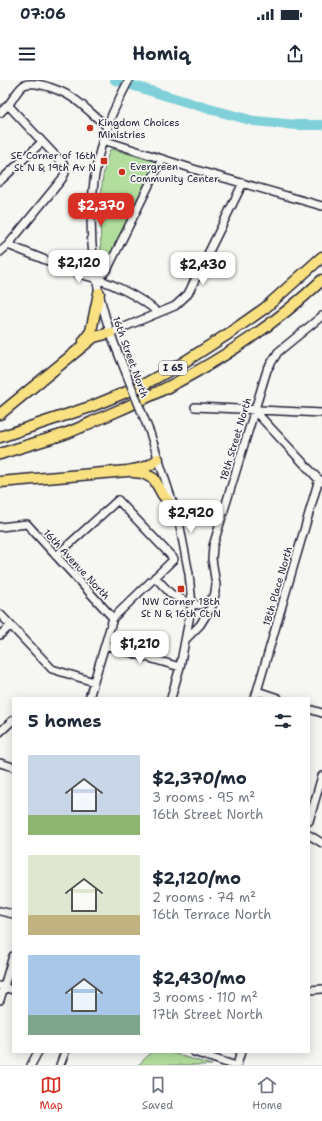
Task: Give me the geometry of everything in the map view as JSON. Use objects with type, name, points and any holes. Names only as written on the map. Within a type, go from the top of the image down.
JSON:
[{"type":"highway","name":"I 65","points":[[0,437],[90,407],[141,386],[228,334],[264,308],[322,257]]},
{"type":"highway","name":"I 65","points":[[0,454],[64,434],[145,399],[201,370],[234,349],[280,316],[322,280]]},
{"type":"highway","points":[[69,358],[91,331],[99,293]]},
{"type":"highway","points":[[0,414],[94,337],[110,333]]},
{"type":"highway","points":[[0,482],[127,471],[145,468],[158,459]]},
{"type":"highway","points":[[127,471],[143,473],[154,479],[175,510]]},
{"type":"street","name":"16th Street North","points":[[129,80],[103,140],[95,178],[92,198],[91,232],[95,278],[110,333],[150,433],[175,510],[186,554],[192,604],[186,639]]},
{"type":"street","points":[[0,113],[25,84],[32,82],[40,83],[67,94],[108,127]]},
{"type":"street","points":[[0,252],[8,245],[62,179],[65,173],[64,165],[8,105]]},
{"type":"street","points":[[103,140],[322,206]]},
{"type":"street","points":[[0,181],[42,142]]},
{"type":"street","points":[[95,278],[104,273],[108,268],[162,159]]},
{"type":"street","points":[[110,333],[175,306],[188,294],[243,183]]},
{"type":"street","points":[[8,245],[83,275],[95,278],[150,305],[158,313]]},
{"type":"street","name":"18th Street North","points":[[186,639],[200,625],[213,604],[216,585],[212,559],[213,546],[267,370],[278,352],[322,316]]},
{"type":"street","points":[[195,407],[322,413]]},
{"type":"street","points":[[254,410],[320,481]]},
{"type":"street","name":"18th Place North","points":[[256,694],[320,481]]},
{"type":"street","points":[[56,556],[118,500],[174,559],[113,618],[89,697]]},
{"type":"street","name":"16th Avenue North","points":[[0,527],[27,524],[113,618]]},
{"type":"street","points":[[155,577],[171,594],[192,604],[200,605],[208,602],[215,594]]},
{"type":"street","points":[[0,614],[52,669],[94,682]]},
{"type":"street","points":[[0,636],[10,626]]},
{"type":"street","points":[[172,697],[186,639]]},
{"type":"street","points":[[105,645],[180,667]]},
{"type":"street","points":[[256,694],[272,697]]},
{"type":"street","points":[[310,709],[322,713]]},
{"type":"street","points":[[0,732],[12,721]]},
{"type":"street","points":[[0,763],[12,766]]},
{"type":"street","points":[[310,818],[322,776]]},
{"type":"street","points":[[310,836],[322,843]]},
{"type":"street","points":[[0,911],[12,914]]},
{"type":"street","points":[[0,1000],[2,987],[12,959]]},
{"type":"street","points":[[2,987],[12,990]]},
{"type":"street","points":[[310,990],[322,990]]},
{"type":"street","points":[[31,1065],[37,1053]]},
{"type":"street","points":[[60,1065],[65,1053]]},
{"type":"street","points":[[197,1053],[233,1065]]},
{"type":"street","points":[[237,1065],[241,1053]]},
{"type":"green space","points":[[112,149],[157,162],[105,265],[103,266],[101,264],[101,191],[106,162],[110,150]]},
{"type":"green space","points":[[151,1053],[171,1053],[212,1065],[138,1065]]},
{"type":"waterway","points":[[115,80],[254,121],[297,125],[322,125]]},
{"type":"place","name":"Kingdom Choices Ministries","points":[[90,128]]},
{"type":"place","name":"SE Corner of 16th St N & 19th Av N","points":[[104,161]]},
{"type":"place","name":"Evergreen Community Center","points":[[122,172]]},
{"type":"place","name":"NW Corner 18th St N & 16th Ct N","points":[[181,589]]}]
